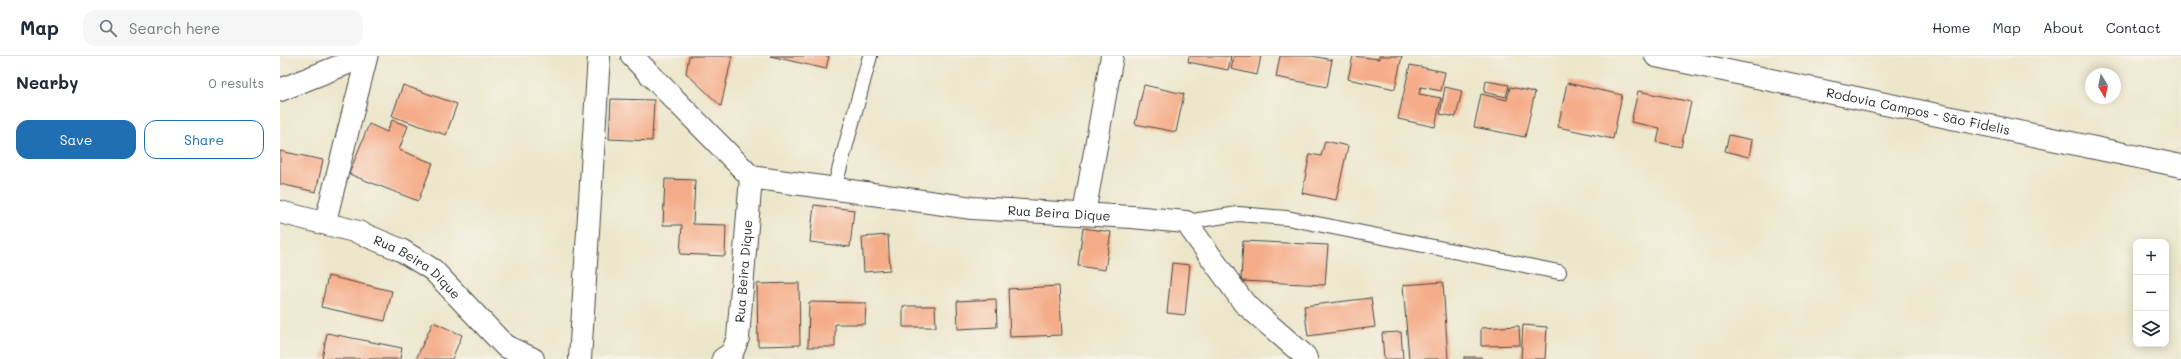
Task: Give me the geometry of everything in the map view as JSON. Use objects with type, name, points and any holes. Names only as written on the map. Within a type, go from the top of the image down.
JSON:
[{"type":"street","points":[[280,90],[366,56]]},
{"type":"street","points":[[325,223],[366,56]]},
{"type":"street","points":[[580,359],[599,56]]},
{"type":"street","points":[[632,56],[751,177]]},
{"type":"street","points":[[1084,214],[1112,56]]},
{"type":"street","name":"Rodovia Campos - São Fidelis","points":[[1656,56],[2181,166]]},
{"type":"street","name":"Rua Beira Dique","points":[[723,359],[732,353],[738,338],[751,177],[972,208],[1084,214],[1186,222]]},
{"type":"street","name":"Rua Beira Dique","points":[[280,212],[358,232],[401,250],[433,270],[504,346],[533,359]]},
{"type":"street","points":[[1186,222],[1244,303],[1305,356],[1306,359]]},
{"type":"lane","points":[[834,189],[870,56]]},
{"type":"lane","points":[[1186,222],[1238,214],[1287,218],[1560,272]]},
{"type":"building","points":[[689,56],[732,56],[721,106],[686,73]]},
{"type":"building","points":[[770,56],[829,56],[826,69]]},
{"type":"building","points":[[1189,56],[1231,56],[1228,70],[1188,62]]},
{"type":"building","points":[[1234,56],[1261,56],[1257,75],[1231,69]]},
{"type":"building","points":[[1280,56],[1312,56],[1332,60],[1327,87],[1276,77]]},
{"type":"building","points":[[1353,56],[1379,59],[1379,56],[1402,56],[1395,89],[1348,79]]},
{"type":"building","points":[[1410,65],[1445,72],[1441,91],[1421,87],[1419,94],[1441,98],[1435,127],[1398,119]]},
{"type":"building","points":[[1486,81],[1509,85],[1506,97],[1484,92]]},
{"type":"building","points":[[1567,83],[1622,95],[1613,139],[1558,127]]},
{"type":"building","points":[[403,85],[457,104],[446,135],[392,116]]},
{"type":"building","points":[[1144,85],[1184,94],[1176,132],[1135,124]]},
{"type":"building","points":[[1445,87],[1462,91],[1456,117],[1440,114]]},
{"type":"building","points":[[1510,87],[1535,92],[1525,137],[1474,127],[1481,94],[1507,100]]},
{"type":"building","points":[[1638,91],[1691,102],[1681,147],[1657,142],[1660,128],[1631,122]]},
{"type":"building","points":[[611,99],[654,100],[652,141],[609,139]]},
{"type":"building","points":[[392,120],[408,126],[399,150],[433,163],[418,201],[349,174],[369,124],[387,132]]},
{"type":"building","points":[[1729,135],[1752,140],[1749,157],[1725,151]]},
{"type":"building","points":[[1325,141],[1348,146],[1336,200],[1302,193],[1310,154],[1321,156]]},
{"type":"building","points":[[280,151],[323,160],[316,192],[280,184]]},
{"type":"building","points":[[665,179],[695,180],[693,224],[726,225],[725,256],[680,254],[682,225],[663,225]]},
{"type":"building","points":[[814,205],[854,210],[850,247],[810,242]]},
{"type":"building","points":[[1083,228],[1111,232],[1105,270],[1078,266]]},
{"type":"building","points":[[888,235],[890,270],[864,272],[862,237]]},
{"type":"building","points":[[1243,241],[1328,245],[1325,285],[1241,281]]},
{"type":"building","points":[[1172,263],[1190,265],[1185,315],[1167,313]]},
{"type":"building","points":[[328,276],[392,291],[385,321],[321,307]]},
{"type":"building","points":[[1443,282],[1448,359],[1409,359],[1403,285]]},
{"type":"building","points":[[799,283],[800,345],[758,346],[757,284]]},
{"type":"building","points":[[1059,286],[1062,335],[1010,337],[1008,289]]},
{"type":"building","points":[[1371,298],[1375,327],[1308,336],[1304,306]]},
{"type":"building","points":[[996,299],[997,327],[958,329],[957,301]]},
{"type":"building","points":[[809,302],[866,303],[865,324],[835,324],[835,347],[808,347]]},
{"type":"building","points":[[903,306],[935,306],[936,327],[903,327]]},
{"type":"building","points":[[433,322],[462,335],[452,359],[416,359]]},
{"type":"building","points":[[1523,325],[1547,327],[1545,359],[1521,359]]},
{"type":"building","points":[[1519,326],[1520,345],[1481,346],[1481,328]]},
{"type":"building","points":[[1401,332],[1403,359],[1384,359],[1382,333]]},
{"type":"building","points":[[327,333],[402,348],[400,359],[322,359]]},
{"type":"building","points":[[1464,357],[1481,357],[1481,359],[1464,359]]}]
